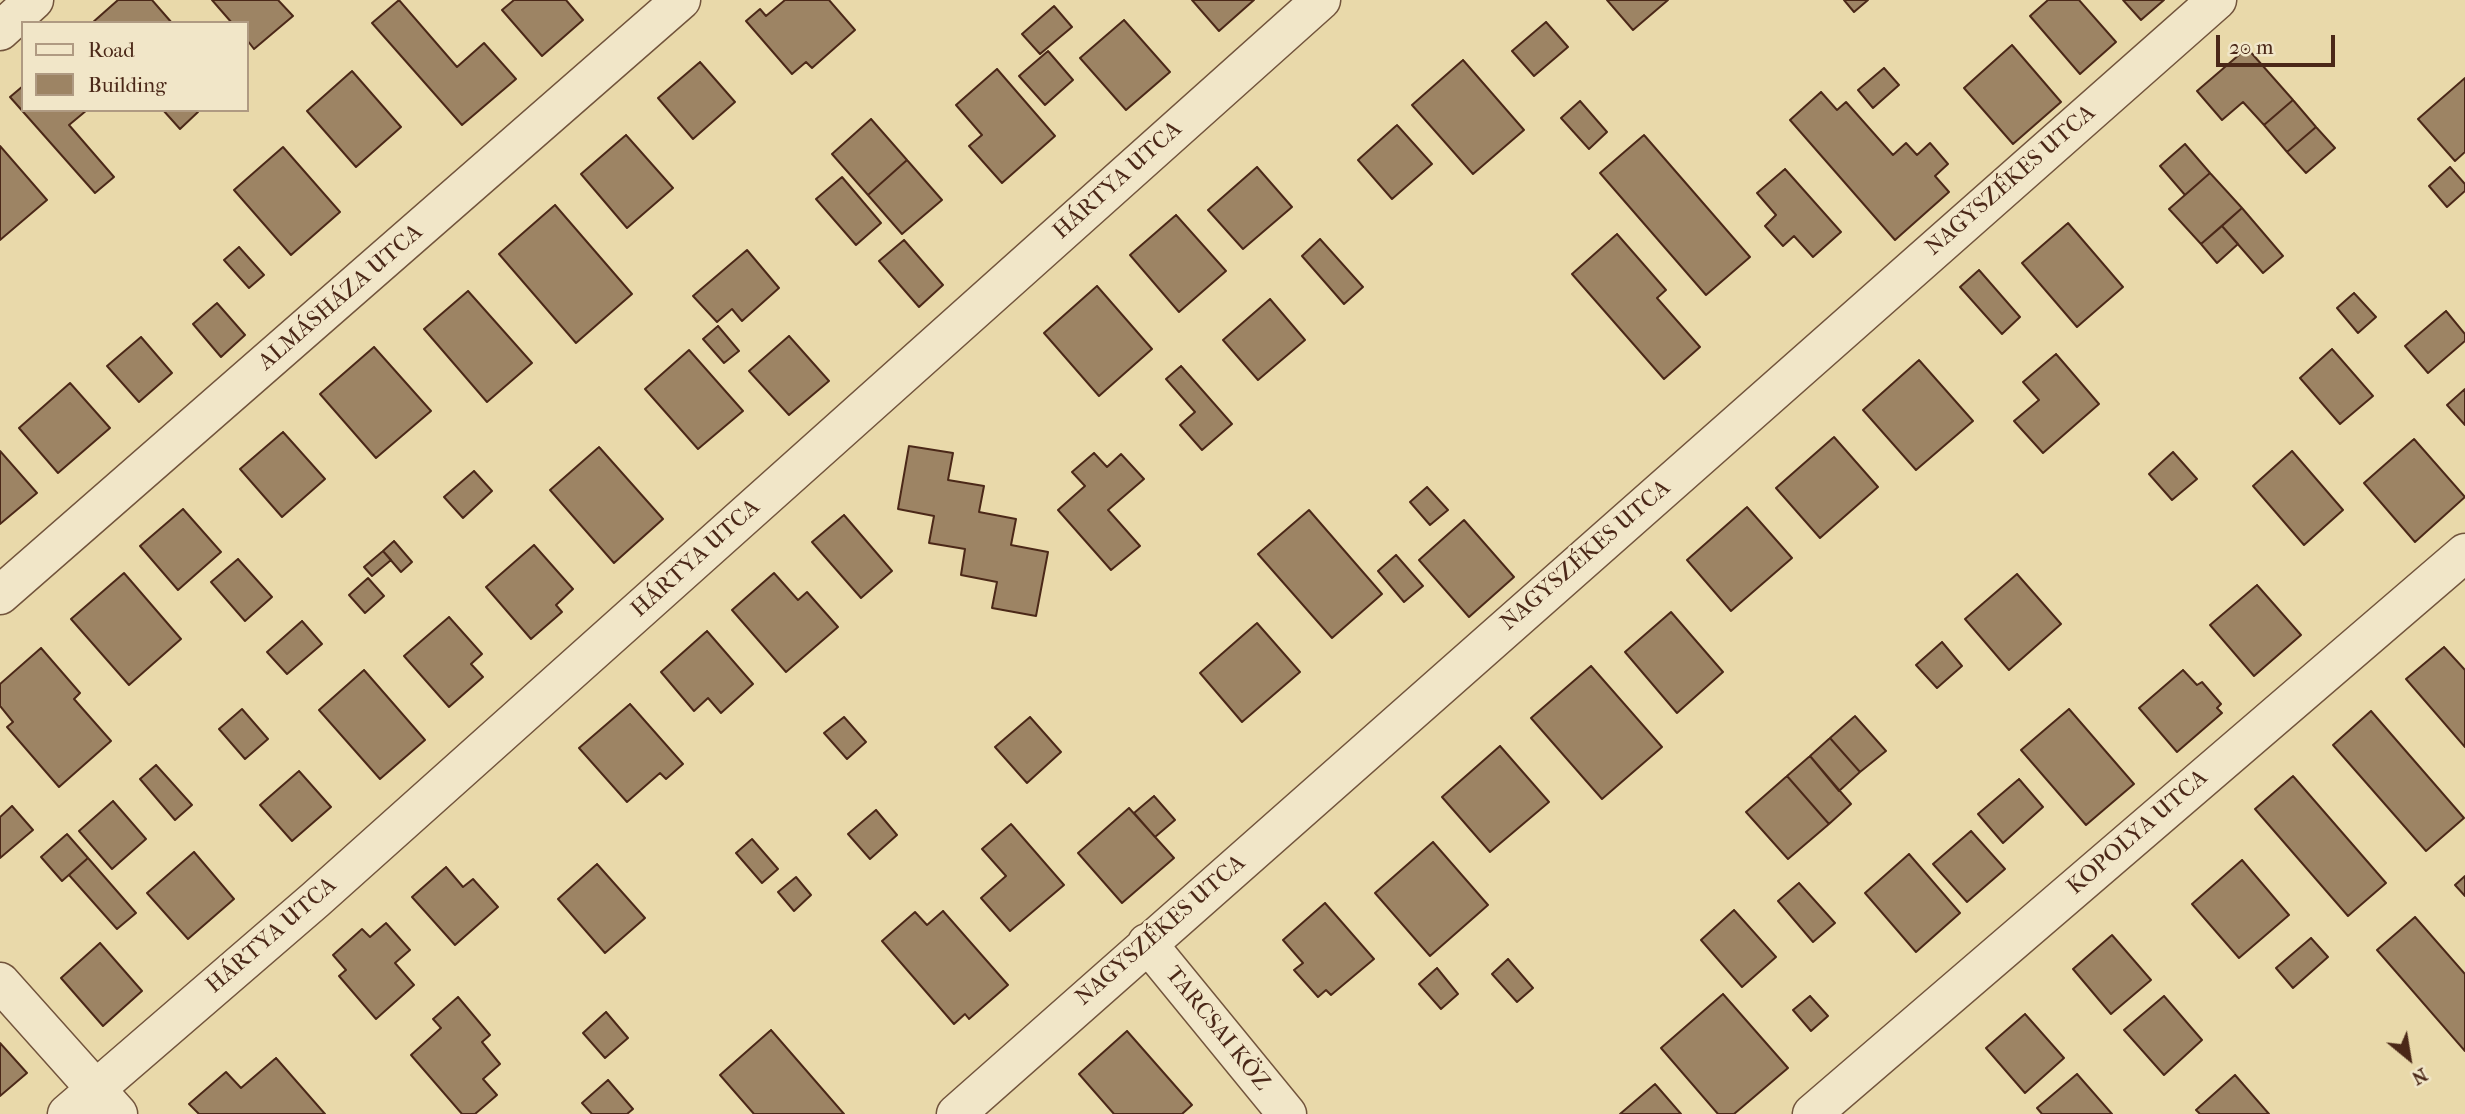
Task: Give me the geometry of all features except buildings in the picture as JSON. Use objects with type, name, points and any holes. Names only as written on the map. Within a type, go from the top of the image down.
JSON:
[{"type":"street","points":[[0,31],[34,0]]},
{"type":"street","name":"ALMÁSHÁZA UTCA","points":[[0,595],[681,0]]},
{"type":"street","name":"HÁRTYA UTCA","points":[[67,1114],[107,1101],[315,900],[1321,0]]},
{"type":"street","name":"NAGYSZÉKES UTCA","points":[[956,1114],[2217,0]]},
{"type":"street","name":"KOPOLYA UTCA","points":[[1812,1114],[2465,552]]},
{"type":"street","name":"TARCSAI KÖZ","points":[[1147,943],[1287,1114]]},
{"type":"street","points":[[0,982],[107,1101]]}]
